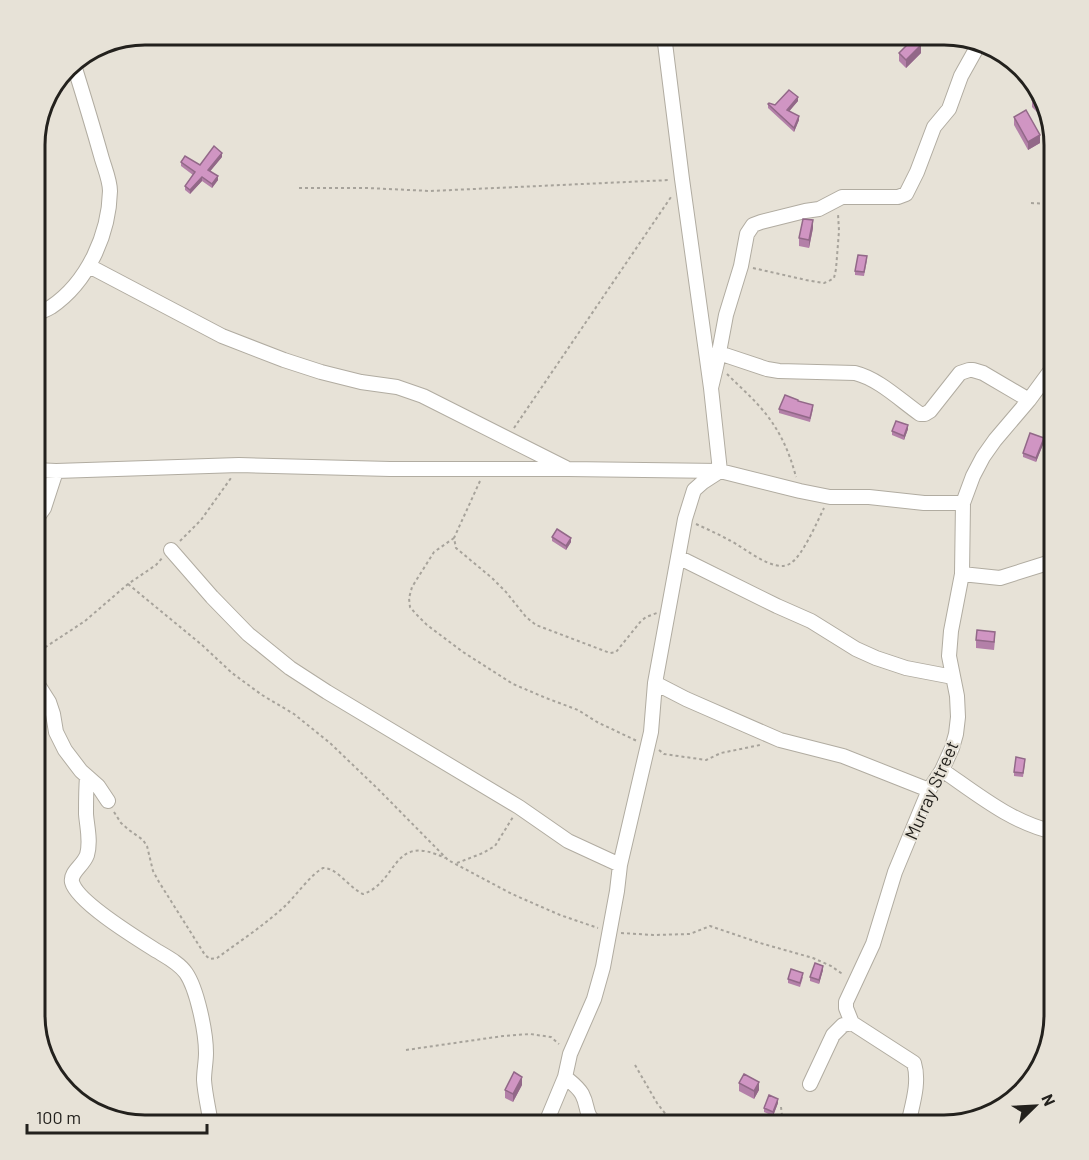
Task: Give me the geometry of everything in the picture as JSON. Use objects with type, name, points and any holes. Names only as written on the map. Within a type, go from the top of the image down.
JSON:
[{"type":"street","points":[[666,45],[720,471]]},
{"type":"street","points":[[711,388],[726,315],[741,266],[747,234],[753,225],[819,209],[842,196],[898,197],[906,194],[934,127],[950,109],[961,76],[975,50]]},
{"type":"street","points":[[45,310],[72,288],[88,266],[105,226],[110,189],[76,73]]},
{"type":"street","points":[[88,266],[222,336],[321,372],[361,382],[397,387],[423,396],[568,469]]},
{"type":"street","points":[[718,358],[779,371],[863,375],[920,414],[930,411],[960,374],[969,370],[983,373],[1029,400]]},
{"type":"street","name":"Murray Street","points":[[852,1023],[846,1002],[873,944],[896,872],[929,790],[942,770],[956,734],[957,696],[950,656],[951,631],[962,574],[963,503],[983,457],[1044,380]]},
{"type":"street","points":[[45,470],[239,465],[485,470],[720,471],[830,497],[963,503]]},
{"type":"street","points":[[45,505],[56,471]]},
{"type":"street","points":[[549,1115],[565,1077],[570,1054],[594,999],[610,932],[618,891],[620,865],[649,739],[668,609],[685,519],[694,490],[720,471]]},
{"type":"street","points":[[171,550],[248,634],[290,668],[345,704],[519,807],[568,841],[620,865]]},
{"type":"street","points":[[678,557],[811,621],[866,654],[906,668],[953,677]]},
{"type":"street","points":[[962,574],[999,578],[1044,564]]},
{"type":"street","points":[[656,683],[686,699],[780,740],[843,756],[929,790]]},
{"type":"street","points":[[45,696],[53,714],[60,741],[73,762],[98,786],[108,801]]},
{"type":"street","points":[[942,770],[1007,814],[1044,830]]},
{"type":"street","points":[[87,777],[87,853],[83,863],[73,873],[71,879],[88,902],[185,972],[191,984],[204,1029],[206,1052],[204,1086],[208,1115]]},
{"type":"street","points":[[810,1084],[833,1035],[843,1025],[852,1023],[914,1064],[917,1082],[910,1115]]},
{"type":"street","points":[[565,1077],[578,1087],[583,1095],[588,1115]]},
{"type":"path","points":[[299,188],[430,191],[682,179]]},
{"type":"path","points":[[507,438],[670,197]]},
{"type":"path","points":[[741,266],[824,283],[834,278],[839,231],[838,211],[834,200]]},
{"type":"path","points":[[1031,203],[1044,204]]},
{"type":"path","points":[[718,358],[780,434],[790,456],[800,491]]},
{"type":"path","points":[[45,647],[85,621],[128,584],[156,565],[201,520],[239,465]]},
{"type":"path","points":[[485,470],[454,538],[434,552],[412,587],[409,598],[410,607],[415,613],[463,652],[513,684],[578,710],[597,722],[649,739],[664,754],[706,760],[721,753],[759,745]]},
{"type":"path","points":[[685,519],[731,541],[766,562],[781,567],[790,564],[800,553],[830,497]]},
{"type":"path","points":[[454,538],[456,548],[492,578],[526,617],[536,625],[603,652],[616,652],[646,617],[668,609]]},
{"type":"path","points":[[128,584],[232,673],[262,695],[294,714],[330,744],[448,860]]},
{"type":"path","points":[[108,801],[121,823],[143,840],[147,846],[153,871],[159,882],[205,955],[210,959],[217,958],[284,907],[323,868],[331,869],[347,884],[363,894],[374,888],[407,853],[418,850],[432,852],[512,894],[560,915],[610,932],[653,935],[690,934],[710,926],[813,958],[841,973],[852,988]]},
{"type":"path","points":[[456,864],[495,846],[519,807]]},
{"type":"path","points":[[406,1050],[530,1034],[551,1037],[570,1054]]},
{"type":"path","points":[[635,1065],[666,1115]]},
{"type":"path","points":[[781,1107],[782,1115]]},
{"type":"building","points":[[907,45],[921,45],[906,60],[899,53]]},
{"type":"building","points":[[789,90],[798,97],[787,110],[799,116],[794,128],[768,104],[775,105]]},
{"type":"building","points":[[1026,110],[1040,135],[1028,142],[1014,117]]},
{"type":"building","points":[[214,146],[222,153],[208,170],[218,176],[212,184],[202,177],[190,190],[185,186],[195,172],[181,162],[185,156],[200,165]]},
{"type":"building","points":[[803,219],[813,220],[809,240],[799,238]]},
{"type":"building","points":[[858,255],[867,256],[864,272],[855,271]]},
{"type":"building","points":[[785,395],[813,405],[810,418],[779,409]]},
{"type":"building","points":[[896,421],[908,425],[904,436],[892,431]]},
{"type":"building","points":[[1030,433],[1044,438],[1036,458],[1023,453]]},
{"type":"building","points":[[557,529],[571,538],[566,546],[552,537]]},
{"type":"building","points":[[977,630],[995,632],[994,642],[976,640]]},
{"type":"building","points":[[1016,757],[1025,759],[1023,773],[1014,772]]},
{"type":"building","points":[[815,963],[823,966],[819,980],[810,977]]},
{"type":"building","points":[[791,969],[803,973],[800,983],[788,979]]},
{"type":"building","points":[[514,1072],[522,1077],[513,1094],[505,1090]]},
{"type":"building","points":[[744,1074],[759,1082],[754,1091],[739,1083]]},
{"type":"building","points":[[769,1095],[778,1099],[773,1112],[764,1108]]}]
